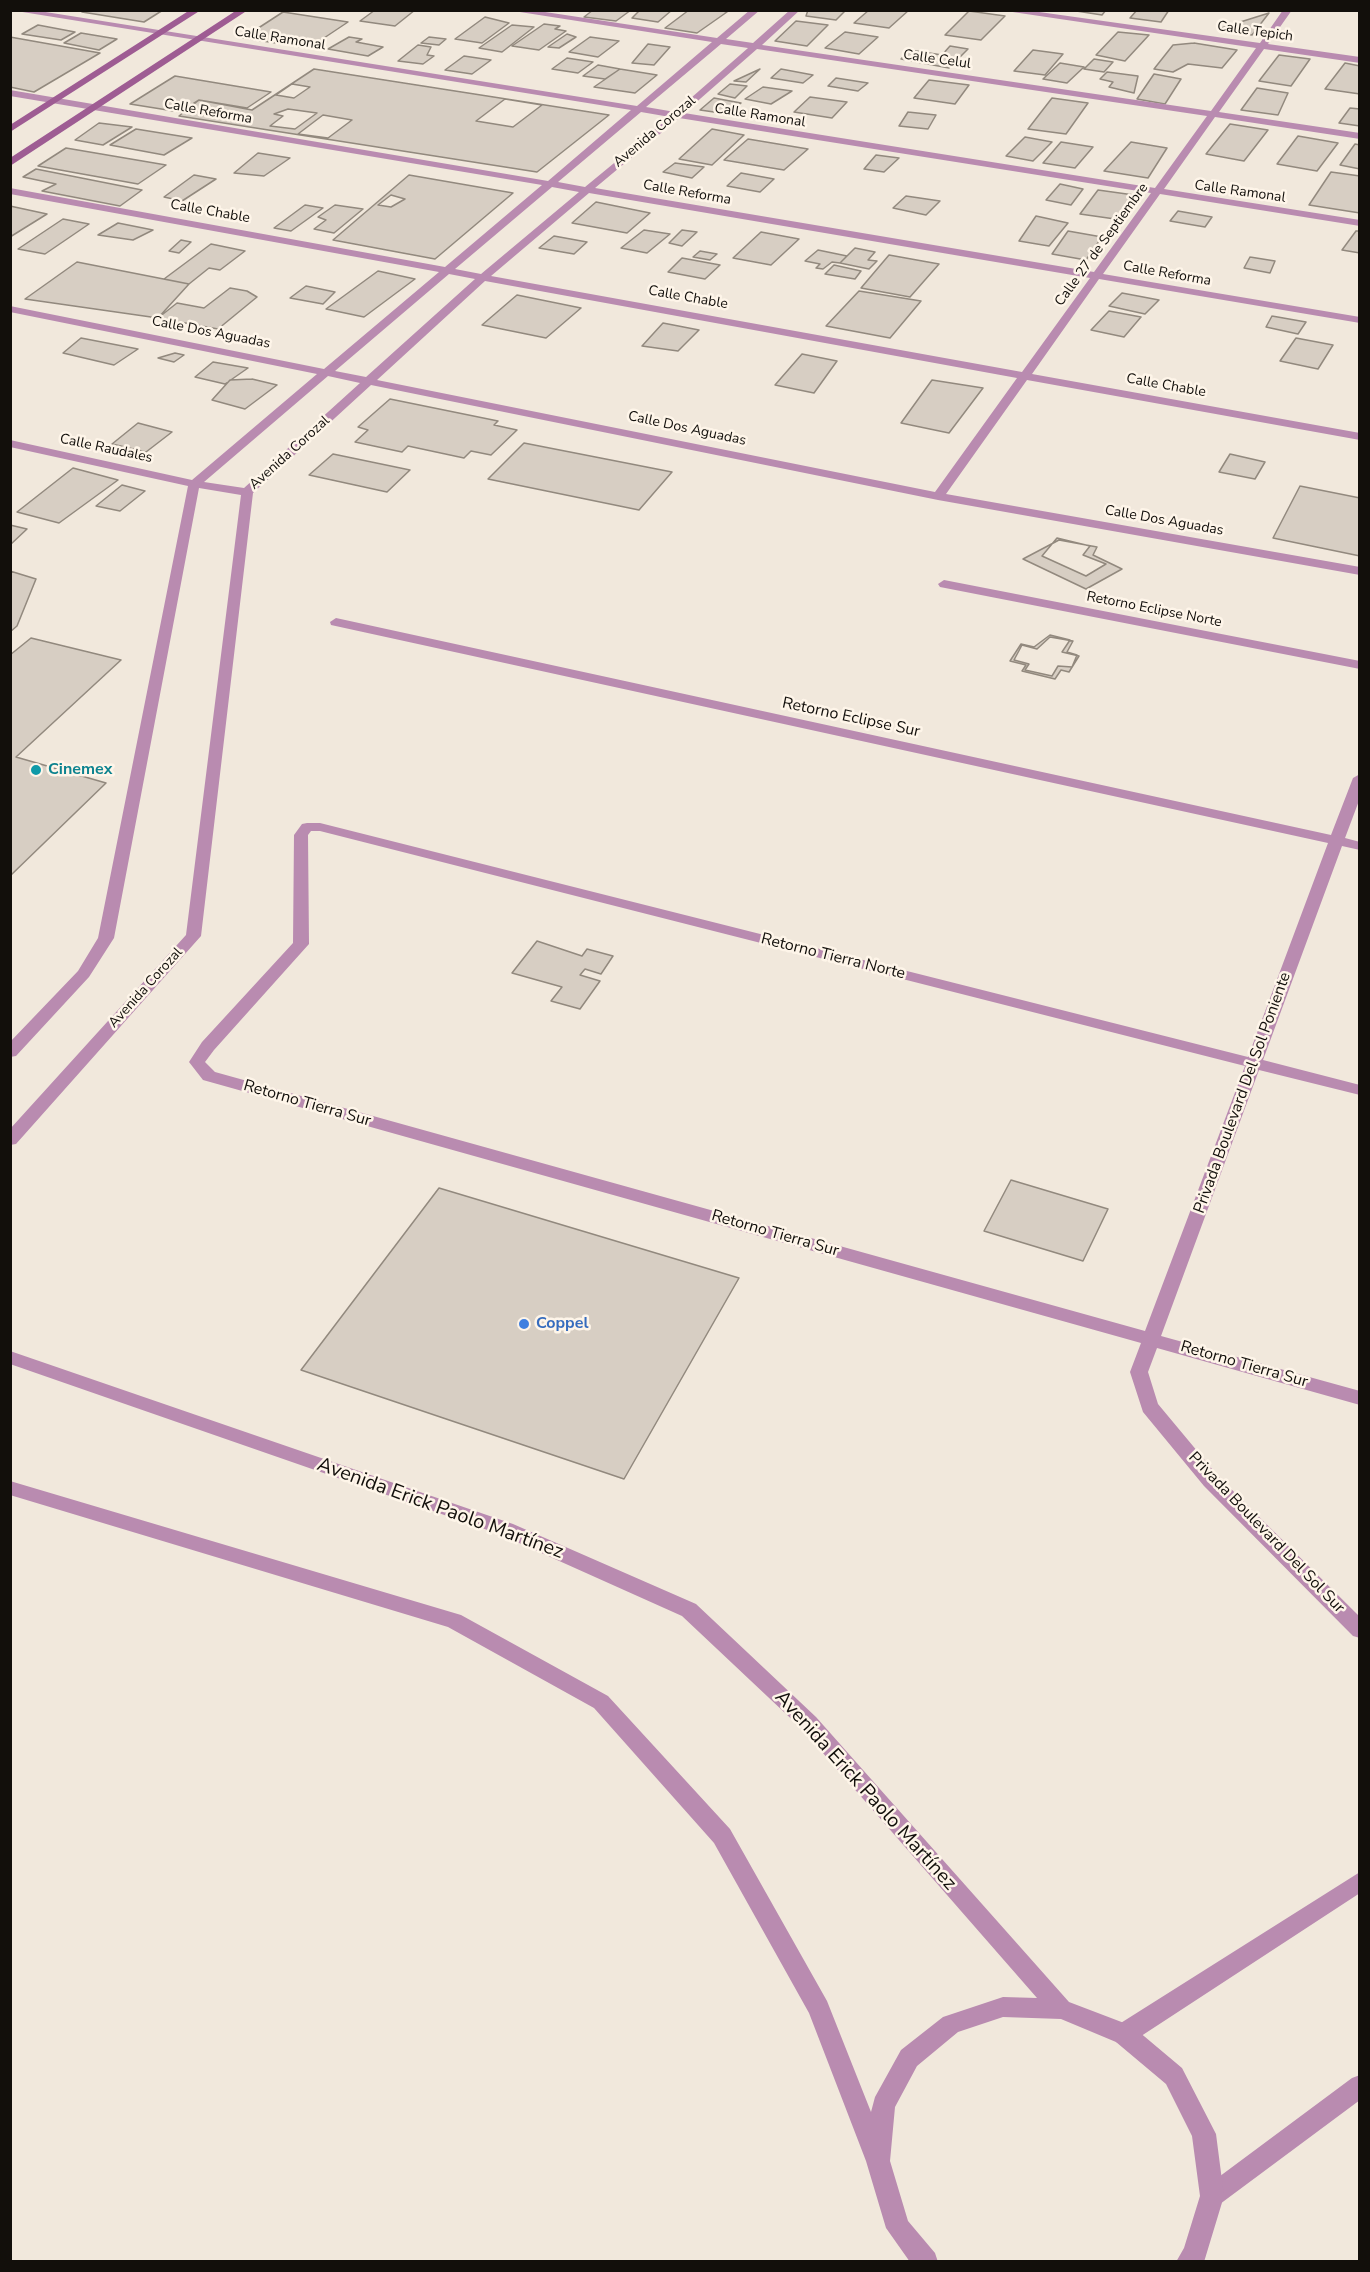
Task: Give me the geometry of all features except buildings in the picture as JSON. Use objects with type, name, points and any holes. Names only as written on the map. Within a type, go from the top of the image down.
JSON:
[{"type":"main road","points":[[10,129],[197,10]]},
{"type":"main road","points":[[10,163],[244,10]]},
{"type":"street","name":"Calle Ramonal","points":[[14,10],[638,111],[1359,223]]},
{"type":"street","name":"Calle Celul","points":[[511,10],[1359,136]]},
{"type":"street","name":"Avenida Corozal","points":[[194,484],[325,371],[756,10]]},
{"type":"street","name":"Avenida Corozal","points":[[10,1140],[193,936],[247,492],[484,276],[676,116],[796,10]]},
{"type":"street","name":"Calle Tepich","points":[[1003,10],[1359,60]]},
{"type":"street","name":"Calle 27 de Septiembre","points":[[938,496],[1288,10]]},
{"type":"street","name":"Calle Reforma","points":[[10,93],[1359,320]]},
{"type":"street","name":"Calle Chable","points":[[10,191],[1359,437]]},
{"type":"street","name":"Calle Dos Aguadas","points":[[10,309],[938,496],[1359,571]]},
{"type":"street","name":"Calle Raudales","points":[[10,443],[194,484],[247,492]]},
{"type":"street","points":[[10,1052],[84,974],[106,938],[194,484]]},
{"type":"street","name":"Retorno Eclipse Norte","points":[[944,584],[1359,665]]},
{"type":"street","name":"Retorno Eclipse Sur","points":[[336,622],[1359,846]]},
{"type":"street","name":"Privada Boulevard Del Sol Poniente","points":[[1150,1407],[1139,1372],[1359,778]]},
{"type":"street","name":"Retorno Tierra Sur","points":[[307,827],[301,835],[301,944],[208,1046],[197,1062],[208,1076],[1152,1338],[1359,1398]]},
{"type":"street","name":"Retorno Tierra Norte","points":[[307,827],[320,827],[1359,1090]]},
{"type":"street","name":"Avenida Erick Paolo Martínez","points":[[10,1357],[506,1529],[689,1610],[809,1723],[1061,2009]]},
{"type":"street","name":"Privada Boulevard Del Sol Sur","points":[[1150,1407],[1211,1481],[1359,1630]]},
{"type":"street","points":[[10,1488],[454,1621],[601,1702],[722,1836],[819,2008],[878,2160],[898,2228],[927,2262]]},
{"type":"street","points":[[1124,2034],[1359,1881]]},
{"type":"street","points":[[878,2160],[883,2105],[909,2058],[951,2024],[1003,2007],[1061,2009],[1124,2034],[1173,2076],[1204,2133],[1212,2196],[1194,2259]]},
{"type":"street","points":[[1212,2196],[1359,2086]]},
{"type":"place","name":"Cinemex","points":[[36,770]]},
{"type":"place","name":"Coppel","points":[[524,1324]]}]
